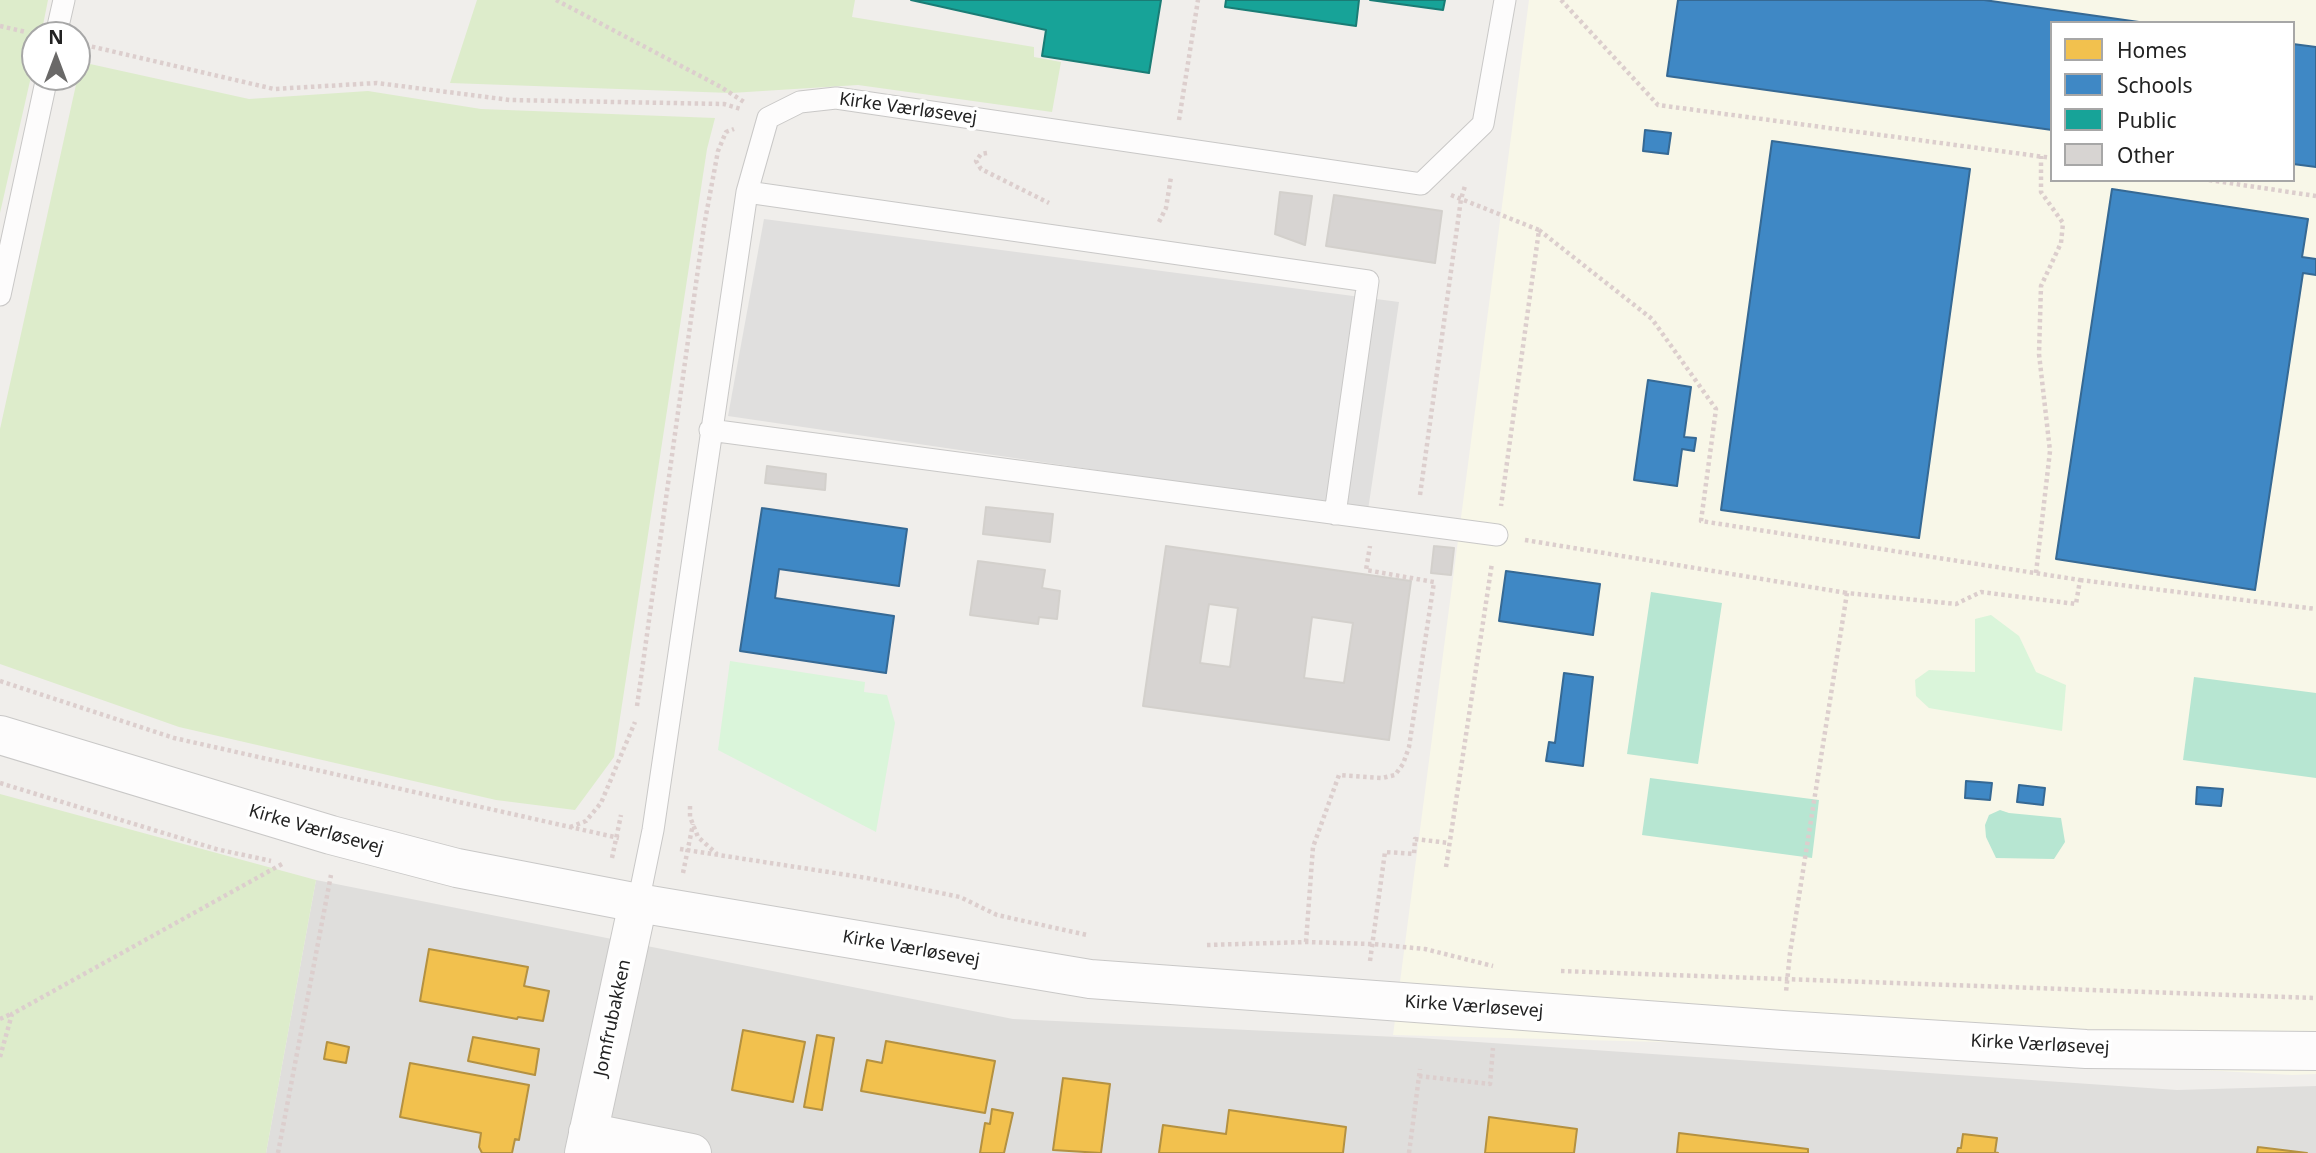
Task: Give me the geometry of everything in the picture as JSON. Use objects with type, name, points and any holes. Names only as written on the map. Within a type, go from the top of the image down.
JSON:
[{"type":"street","name":"Kirke Værløsevej","points":[[0,735],[344,839],[457,868],[638,903],[1090,979],[1782,1030],[2086,1049],[2316,1051]]},
{"type":"street","name":"Jomfrubakken","points":[[638,903],[586,1142],[692,1153]]},
{"type":"lane","points":[[59,21],[64,0]]},
{"type":"lane","points":[[1421,184],[1483,124],[1505,0]]},
{"type":"lane","points":[[0,295],[44,91]]},
{"type":"lane","name":"Kirke Værløsevej","points":[[768,118],[800,102],[836,98],[1421,184]]},
{"type":"lane","points":[[638,903],[653,830],[747,192],[768,118]]},
{"type":"lane","points":[[747,192],[1368,281],[1335,514]]},
{"type":"lane","points":[[710,430],[1497,535]]},
{"type":"path","points":[[556,0],[721,87],[768,118]]},
{"type":"path","points":[[1175,147],[1198,0]]},
{"type":"path","points":[[1561,0],[1658,105],[2050,158]]},
{"type":"path","points":[[0,26],[21,31]]},
{"type":"path","points":[[91,47],[274,89],[377,83],[510,100],[724,104],[768,118]]},
{"type":"path","points":[[995,152],[981,154],[976,161],[981,169],[1049,201],[1060,236]]},
{"type":"path","points":[[2036,573],[2050,450],[2039,354],[2041,286],[2061,243],[2063,223],[2041,192],[2041,156]]},
{"type":"path","points":[[1166,208],[1171,174]]},
{"type":"path","points":[[2222,182],[2316,196]]},
{"type":"path","points":[[1421,184],[1539,230],[1652,319],[1716,409],[1701,521],[2080,580],[2316,609]]},
{"type":"path","points":[[1416,524],[1458,222]]},
{"type":"path","points":[[1446,867],[1497,535],[1539,230]]},
{"type":"path","points":[[1306,942],[1313,847],[1339,775],[1382,778],[1395,775],[1403,764],[1409,747],[1434,582],[1366,570],[1374,518]]},
{"type":"path","points":[[1497,535],[1847,593],[1956,604],[1981,592],[2076,604],[2080,580]]},
{"type":"path","points":[[1782,1030],[1787,980],[1847,593]]},
{"type":"path","points":[[0,681],[174,738],[616,838]]},
{"type":"path","points":[[570,827],[586,821],[601,803],[635,722]]},
{"type":"path","points":[[0,783],[216,849],[294,865]]},
{"type":"path","points":[[1364,999],[1385,852],[1413,854],[1415,839],[1449,843]]},
{"type":"path","points":[[718,855],[867,878],[960,897],[997,915],[1097,937]]},
{"type":"path","points":[[0,1019],[282,864]]},
{"type":"path","points":[[278,1153],[332,869]]},
{"type":"path","points":[[1204,945],[1306,942],[1372,944],[1425,949],[1493,967],[1507,967]]},
{"type":"path","points":[[1548,970],[2316,998]]},
{"type":"path","points":[[0,1057],[12,1014]]},
{"type":"path","points":[[1419,1076],[1490,1084],[1493,1048]]},
{"type":"path","points":[[1409,1153],[1420,1069]]},
{"type":"shaded area","points":[[1529,0],[2316,0],[2316,1074],[2292,1075],[1738,1044],[1393,1035]]},
{"type":"shaded area","points":[[764,219],[1399,302],[1368,510],[728,416]]},
{"type":"shaded area","points":[[316,880],[1013,1019],[1419,1038],[2177,1090],[2316,1086],[2316,1153],[266,1153]]},
{"type":"green space","points":[[0,0],[48,0],[44,21],[21,21],[21,91],[28,91],[0,213]]},
{"type":"green space","points":[[477,0],[855,0],[852,17],[1034,47],[1034,57],[1061,62],[1052,112],[858,85],[731,93],[450,83]]},
{"type":"green space","points":[[91,64],[249,99],[368,91],[481,109],[715,118],[707,149],[614,757],[575,810],[496,800],[179,727],[0,664],[0,429],[75,91],[91,91]]},
{"type":"green space","points":[[1651,592],[1722,603],[1698,764],[1627,754]]},
{"type":"green space","points":[[1991,615],[2019,636],[2036,672],[2066,685],[2062,731],[1929,708],[1916,696],[1915,680],[1929,670],[1975,672],[1975,619]]},
{"type":"green space","points":[[730,661],[865,682],[864,692],[887,695],[895,723],[876,832],[718,750]]},
{"type":"green space","points":[[2194,677],[2316,693],[2316,778],[2183,760]]},
{"type":"green space","points":[[1650,778],[1819,800],[1812,858],[1642,835]]},
{"type":"green space","points":[[0,794],[316,880],[266,1153],[0,1153]]},
{"type":"green space","points":[[2000,810],[2061,818],[2065,842],[2054,859],[1996,858],[1986,837],[1985,825],[1989,815]]},
{"type":"building: Homes","points":[[429,949],[528,967],[524,986],[549,991],[543,1021],[517,1019],[420,1001]]},
{"type":"building: Homes","points":[[743,1030],[805,1042],[793,1102],[732,1090]]},
{"type":"building: Homes","points":[[817,1035],[834,1038],[822,1110],[804,1107]]},
{"type":"building: Homes","points":[[473,1037],[539,1049],[535,1075],[468,1061]]},
{"type":"building: Homes","points":[[886,1041],[995,1061],[985,1113],[861,1091],[867,1060],[882,1063]]},
{"type":"building: Homes","points":[[327,1042],[349,1047],[346,1063],[324,1059]]},
{"type":"building: Homes","points":[[410,1063],[529,1085],[519,1140],[515,1139],[512,1153],[482,1153],[479,1147],[481,1133],[400,1117]]},
{"type":"building: Homes","points":[[1063,1078],[1110,1084],[1101,1153],[1053,1150]]},
{"type":"building: Homes","points":[[992,1109],[1013,1113],[1004,1153],[980,1153],[985,1123],[990,1124]]},
{"type":"building: Homes","points":[[1229,1110],[1346,1127],[1343,1153],[1159,1153],[1163,1125],[1226,1134]]},
{"type":"building: Homes","points":[[1489,1117],[1577,1129],[1574,1153],[1485,1153]]},
{"type":"building: Homes","points":[[1679,1133],[1808,1149],[1808,1153],[1677,1153]]},
{"type":"building: Homes","points":[[1963,1134],[1997,1138],[1995,1152],[1998,1153],[1957,1153],[1958,1148],[1961,1148]]},
{"type":"building: Homes","points":[[2258,1147],[2307,1153],[2257,1153]]},
{"type":"building: Schools","points":[[1678,0],[1984,0],[2132,21],[2050,21],[2050,130],[1667,76]]},
{"type":"building: Schools","points":[[2295,44],[2316,47],[2316,167],[2295,164]]},
{"type":"building: Schools","points":[[1645,130],[1671,133],[1668,154],[1643,151]]},
{"type":"building: Schools","points":[[1772,141],[1970,169],[1919,538],[1721,510]]},
{"type":"building: Schools","points":[[2112,189],[2308,219],[2302,257],[2316,259],[2316,275],[2303,273],[2255,590],[2056,559]]},
{"type":"building: Schools","points":[[1648,380],[1691,387],[1684,437],[1696,438],[1694,451],[1682,449],[1677,486],[1634,480]]},
{"type":"building: Schools","points":[[762,508],[907,529],[899,586],[779,569],[775,598],[894,616],[886,673],[740,651]]},
{"type":"building: Schools","points":[[1506,571],[1600,584],[1593,635],[1499,621]]},
{"type":"building: Schools","points":[[1564,673],[1593,677],[1583,766],[1546,761],[1549,742],[1555,743]]},
{"type":"building: Schools","points":[[1966,781],[1992,783],[1990,800],[1965,798]]},
{"type":"building: Schools","points":[[2019,785],[2045,788],[2043,805],[2017,802]]},
{"type":"building: Schools","points":[[2197,787],[2223,789],[2221,806],[2196,804]]},
{"type":"building: Public","points":[[911,0],[1161,0],[1149,73],[1042,56],[1046,30]]},
{"type":"building: Public","points":[[1226,0],[1359,0],[1356,26],[1225,7]]},
{"type":"building: Public","points":[[1370,0],[1445,0],[1443,10]]},
{"type":"building: Other","points":[[1280,192],[1312,196],[1305,245],[1275,234]]},
{"type":"building: Other","points":[[1334,195],[1442,211],[1435,263],[1326,246]]},
{"type":"building: Other","points":[[767,466],[826,474],[825,490],[765,483]]},
{"type":"building: Other","points":[[986,507],[1053,514],[1050,542],[983,534]]},
{"type":"building: Other","points":[[1166,546],[1411,581],[1389,740],[1143,706]],"holes":[[[1209,604],[1238,608],[1230,667],[1200,663]],[[1312,617],[1353,623],[1344,683],[1304,678]]]},
{"type":"building: Other","points":[[1434,546],[1454,548],[1451,575],[1431,573]]},
{"type":"building: Other","points":[[978,561],[1045,570],[1042,588],[1060,591],[1057,619],[1039,617],[1038,624],[970,615]]}]
